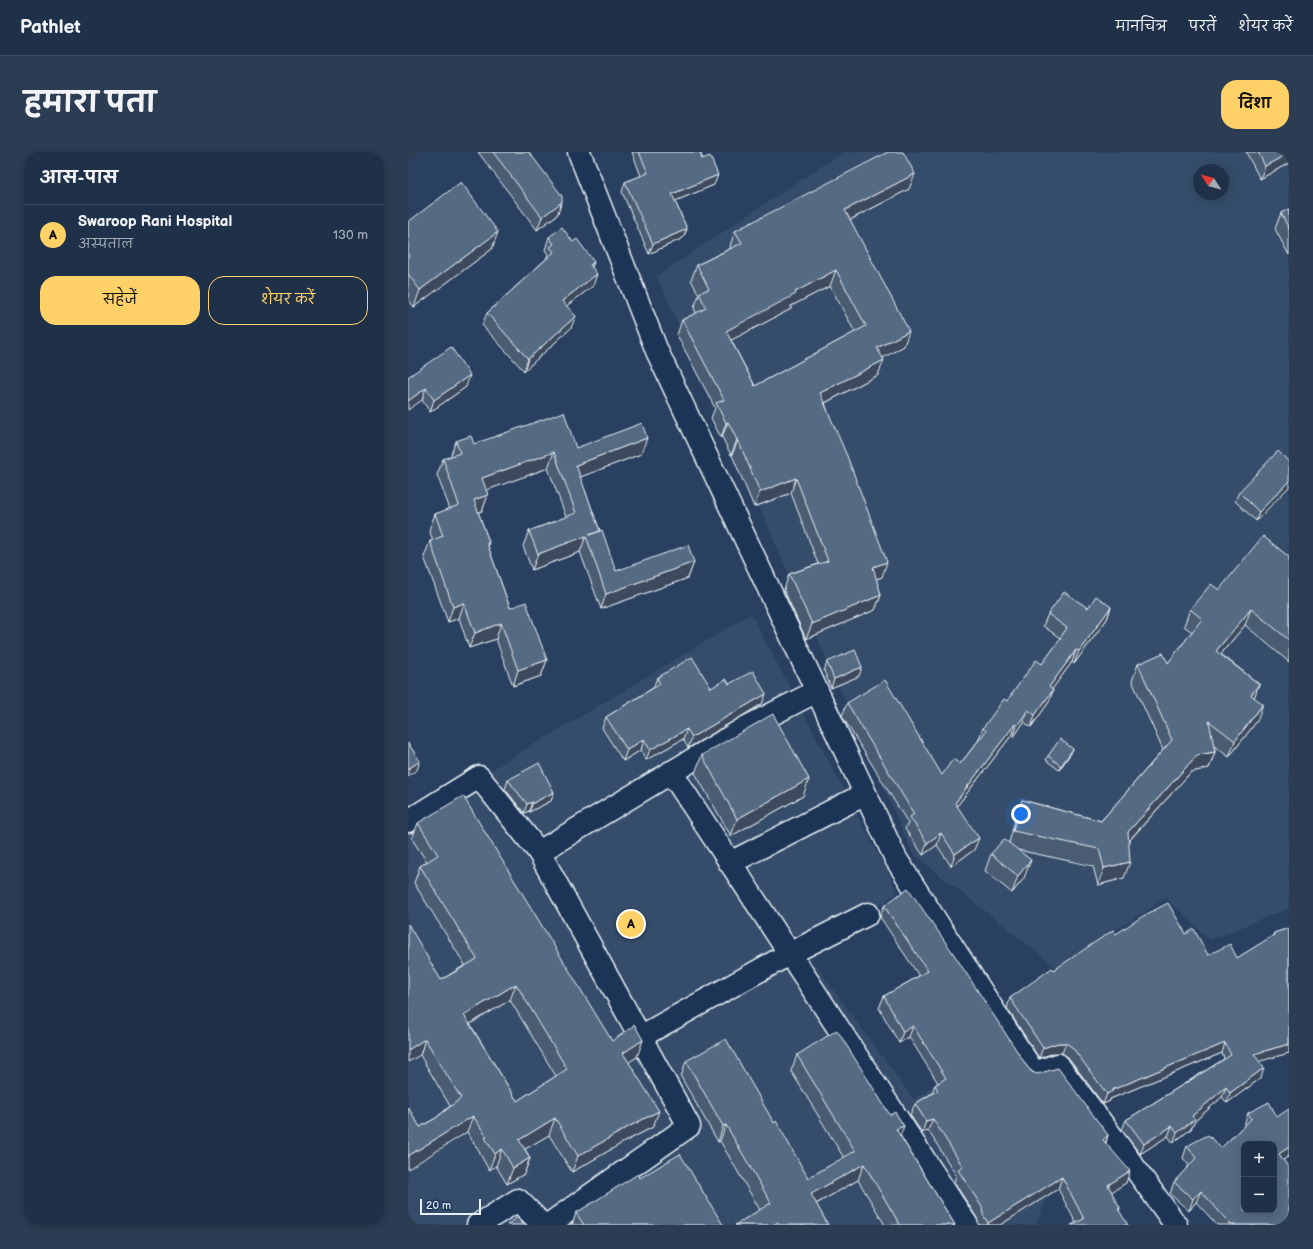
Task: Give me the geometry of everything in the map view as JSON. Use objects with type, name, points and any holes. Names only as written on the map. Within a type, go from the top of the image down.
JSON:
[{"type":"street","points":[[579,152],[658,351],[896,859],[1034,1073],[1058,1065],[1176,1225]]},
{"type":"street","points":[[539,852],[746,727],[817,691]]},
{"type":"street","points":[[671,772],[967,1225]]},
{"type":"street","points":[[408,821],[479,776],[539,852],[689,1126],[548,1225]]},
{"type":"street","points":[[730,863],[865,794]]},
{"type":"street","points":[[640,1037],[789,954],[868,914]]},
{"type":"street","points":[[478,1225],[518,1200],[543,1225]]},
{"type":"shaded area","points":[[843,152],[1289,152],[1289,908],[1210,940],[1166,898],[1057,968],[913,854],[657,276]]},
{"type":"shaded area","points":[[751,614],[898,892],[809,956],[914,1100],[968,1058],[1053,1188],[1035,1225],[408,1225],[408,820]]},
{"type":"building","points":[[493,152],[529,152],[562,196],[562,202],[542,217]]},
{"type":"building","points":[[639,152],[700,152],[702,159],[710,156],[718,175],[672,194],[687,229],[653,244],[625,182],[648,173]]},
{"type":"building","points":[[888,152],[903,152],[915,174],[845,210],[909,331],[877,348],[884,360],[820,393],[847,456],[887,562],[873,567],[881,595],[812,624],[789,574],[828,561],[796,478],[760,492],[738,440],[728,422],[726,423],[716,403],[724,400],[682,320],[706,308],[699,293],[709,289],[697,265],[742,243],[735,231]],"holes":[[[836,270],[866,326],[755,386],[726,331],[796,294],[795,292]]]},
{"type":"building","points":[[1258,152],[1289,152],[1289,153],[1265,166]]},
{"type":"building","points":[[461,182],[498,232],[420,290],[408,274],[408,222]]},
{"type":"building","points":[[1289,209],[1289,229],[1281,213]]},
{"type":"building","points":[[562,227],[573,242],[577,239],[594,262],[590,265],[597,274],[562,301],[576,316],[528,359],[487,313],[554,252],[550,247],[554,244],[549,237]]},
{"type":"building","points":[[451,347],[470,375],[434,400],[426,388],[408,401],[408,377]]},
{"type":"building","points":[[564,412],[576,448],[642,423],[647,438],[576,465],[600,531],[602,530],[616,571],[688,545],[694,562],[606,594],[586,536],[538,554],[529,531],[576,513],[554,452],[482,478],[488,495],[474,500],[489,542],[487,543],[510,608],[526,602],[547,660],[518,670],[501,623],[475,633],[464,603],[453,607],[430,541],[443,536],[435,514],[459,505],[443,459],[460,453],[456,441],[471,436],[474,444]]},
{"type":"building","points":[[1278,451],[1289,462],[1289,481],[1259,512],[1239,492]]},
{"type":"building","points":[[1263,536],[1289,557],[1289,640],[1251,609],[1216,651],[1259,684],[1251,695],[1263,704],[1235,741],[1209,721],[1215,752],[1197,755],[1128,832],[1130,862],[1104,868],[1099,849],[1013,831],[1022,800],[1101,821],[1172,740],[1138,664],[1163,653],[1168,663],[1202,619],[1190,609],[1211,584],[1219,590]]},
{"type":"building","points":[[1064,592],[1088,608],[1096,596],[1111,607],[1079,651],[1076,650],[1049,687],[1053,690],[1035,715],[1028,710],[1017,726],[1015,724],[955,803],[979,838],[955,854],[941,833],[927,843],[910,817],[914,814],[847,703],[885,680],[942,775],[953,759],[960,764],[986,731],[983,728],[1004,699],[1007,701],[1036,660],[1042,664],[1061,638],[1067,628],[1048,614]]},
{"type":"building","points":[[855,650],[862,667],[834,679],[827,662]]},
{"type":"building","points":[[692,657],[711,688],[726,679],[729,684],[753,671],[766,694],[692,737],[687,729],[650,750],[644,739],[627,750],[606,717],[660,684],[657,678]]},
{"type":"building","points":[[773,714],[809,779],[737,819],[702,755]]},
{"type":"building","points":[[1060,739],[1073,749],[1061,766],[1048,756]]},
{"type":"building","points":[[408,743],[420,761],[408,769]]},
{"type":"building","points":[[539,763],[554,792],[533,803],[527,804],[508,780]]},
{"type":"building","points":[[463,796],[612,1041],[634,1024],[643,1040],[623,1053],[659,1111],[578,1156],[555,1118],[519,1140],[530,1158],[513,1168],[502,1149],[495,1154],[485,1138],[487,1137],[473,1116],[408,1156],[408,1107],[420,1127],[436,1118],[461,1098],[425,1039],[408,1050],[408,924],[441,980],[477,959],[420,866],[438,855],[418,823]],"holes":[[[516,984],[567,1069],[517,1101],[464,1015]]]},
{"type":"building","points":[[1004,839],[1031,860],[1018,876],[991,854]]},
{"type":"building","points":[[908,888],[955,956],[1028,1068],[1037,1074],[1058,1068],[1108,1135],[1103,1140],[1130,1171],[1108,1185],[1120,1208],[1118,1209],[1128,1225],[1071,1225],[1084,1219],[1062,1177],[988,1223],[983,1215],[982,1207],[958,1170],[963,1167],[933,1119],[926,1121],[915,1104],[938,1090],[935,1085],[946,1078],[913,1026],[903,1032],[884,996],[928,971],[884,906]]},
{"type":"building","points":[[1168,903],[1186,934],[1194,929],[1208,955],[1230,944],[1237,958],[1274,935],[1274,933],[1289,928],[1289,1044],[1254,1054],[1264,1068],[1230,1093],[1226,1087],[1192,1116],[1195,1119],[1177,1133],[1172,1126],[1144,1144],[1126,1120],[1231,1055],[1225,1043],[1112,1090],[1113,1091],[1107,1094],[1072,1047],[1066,1043],[1058,1043],[1043,1048],[1010,998],[1052,968],[1054,970],[1113,930],[1116,934],[1143,916]]},
{"type":"building","points":[[837,1030],[890,1115],[895,1112],[904,1126],[896,1129],[955,1225],[900,1225],[864,1164],[811,1194],[828,1225],[779,1225],[778,1222],[773,1225],[735,1225],[771,1203],[726,1125],[723,1126],[686,1061],[726,1039],[774,1123],[776,1121],[808,1178],[855,1151],[797,1055]]},
{"type":"building","points":[[1269,1102],[1277,1117],[1289,1109],[1289,1147],[1279,1154],[1289,1168],[1289,1225],[1231,1225],[1201,1191],[1193,1199],[1174,1182],[1196,1158],[1187,1146],[1208,1135],[1221,1148],[1251,1119],[1248,1113]]},
{"type":"building","points":[[680,1154],[723,1225],[584,1225],[576,1213],[638,1174],[640,1178]]},
{"type":"building","points":[[518,1217],[524,1225],[507,1225]]},
{"type":"building","points":[[408,1219],[412,1225],[408,1225]]},
{"type":"place","name":"Swaroop Rani Hospital","points":[[631,924]]}]
